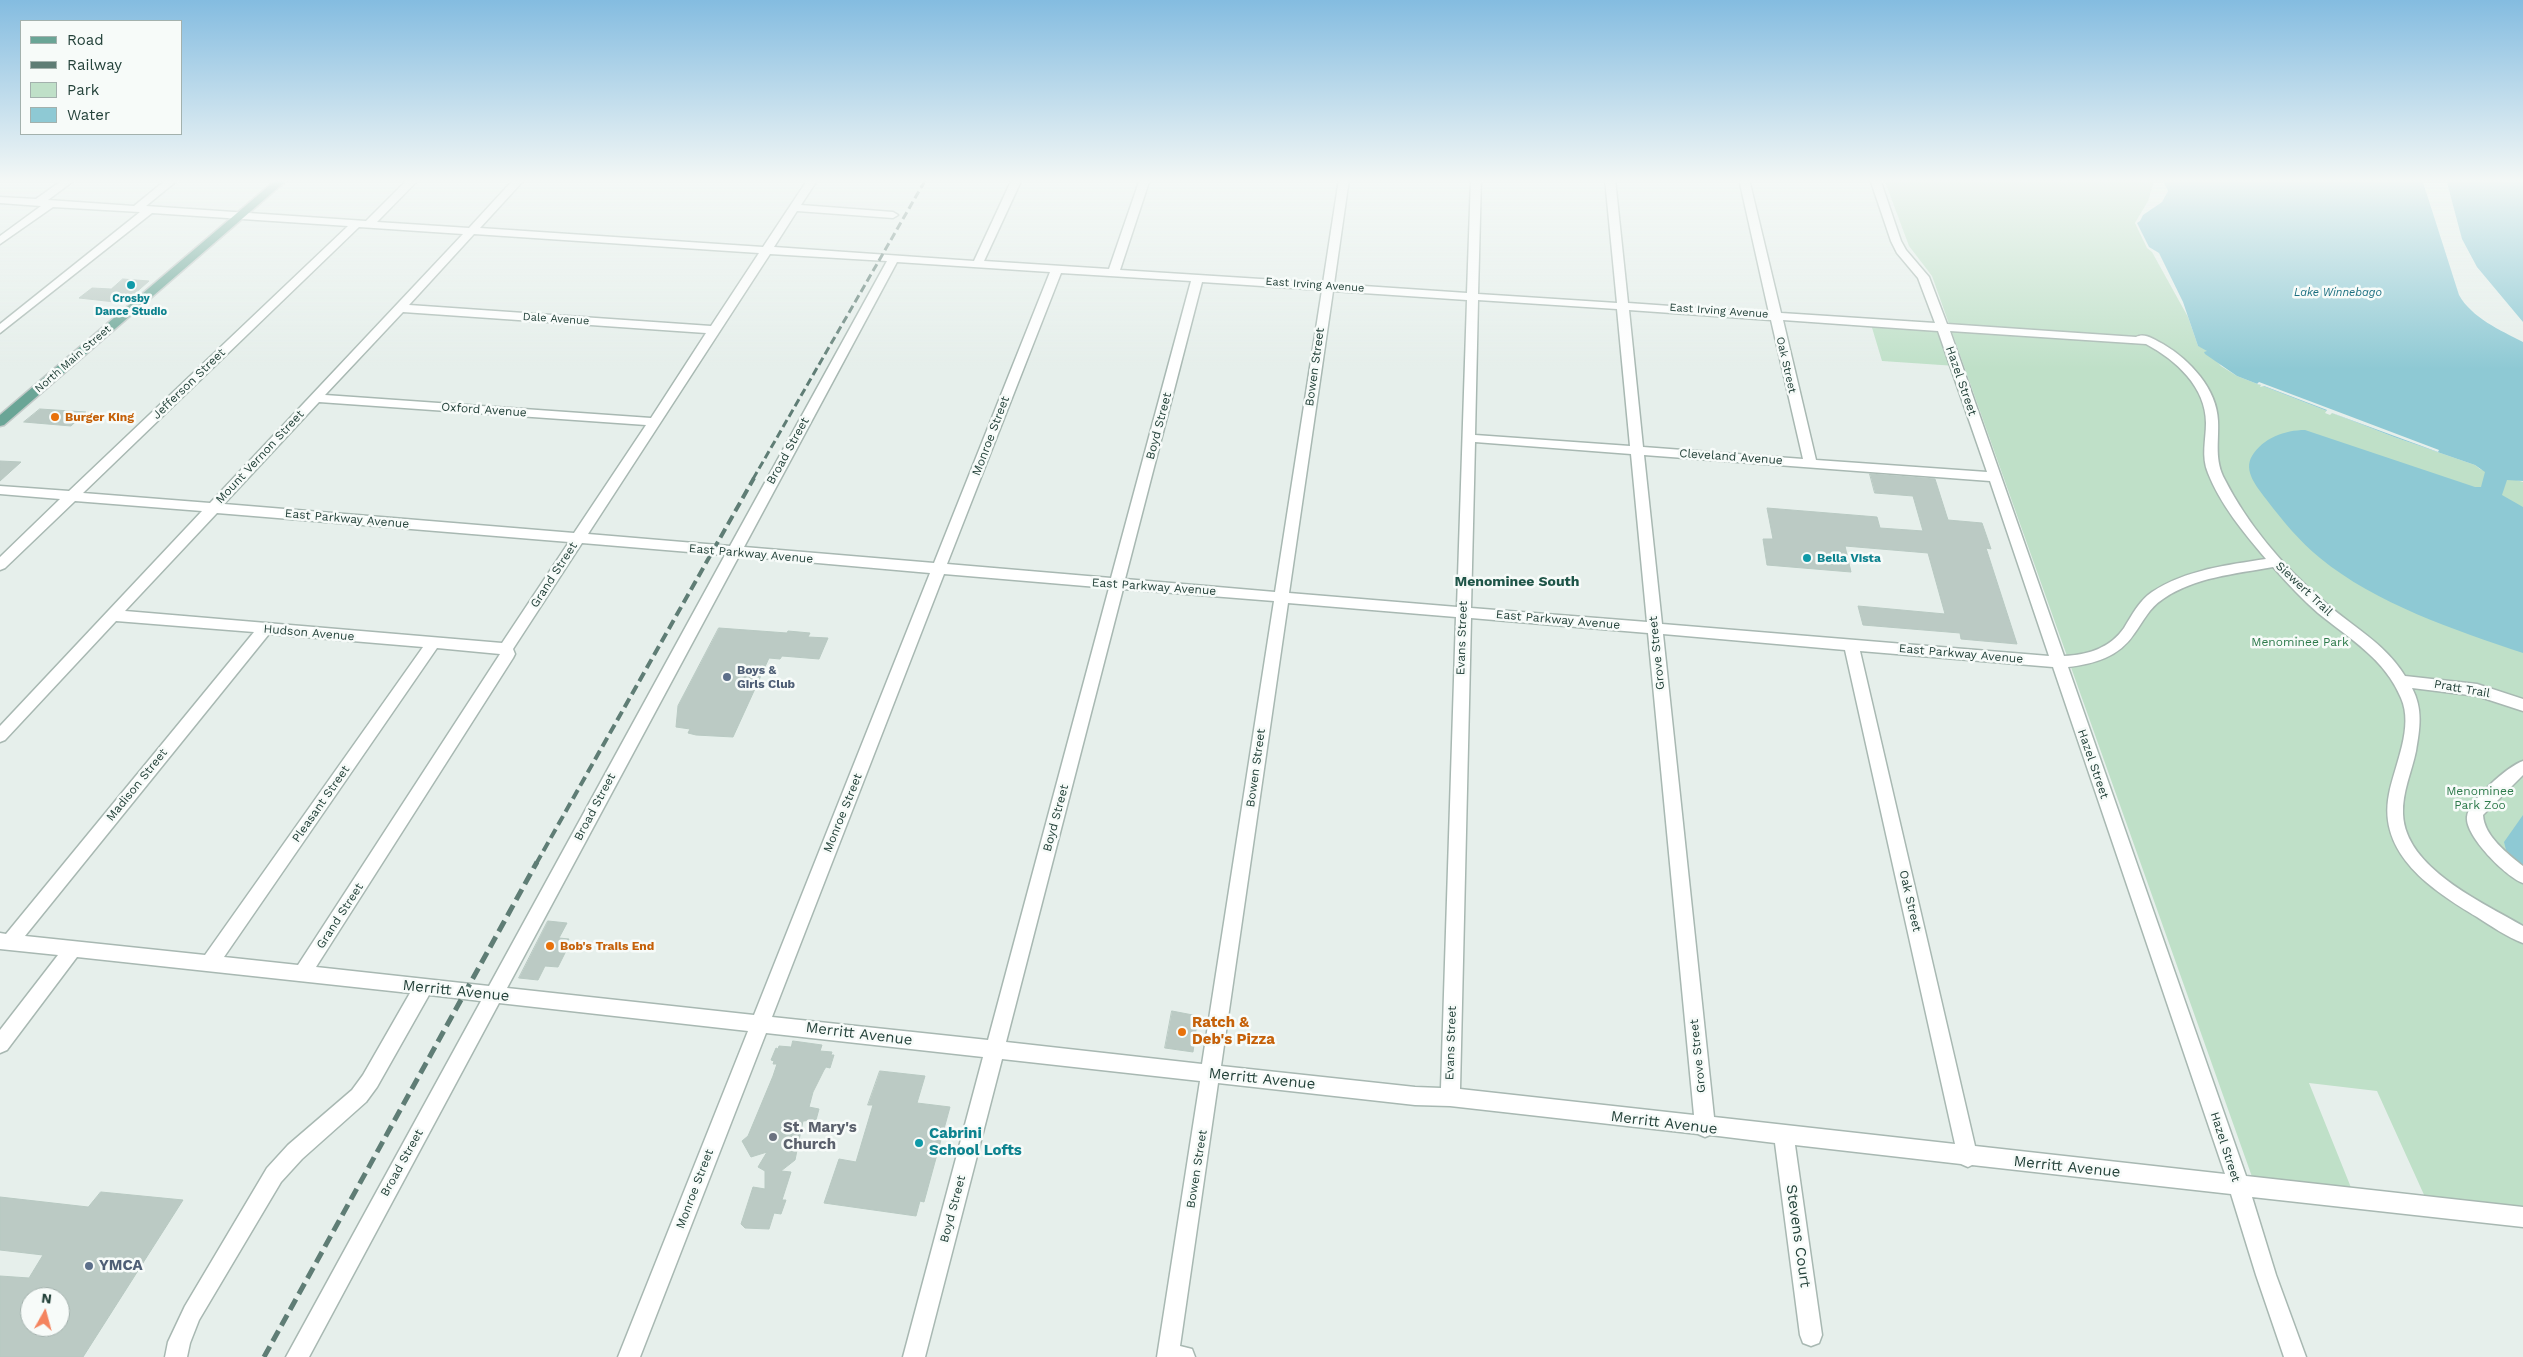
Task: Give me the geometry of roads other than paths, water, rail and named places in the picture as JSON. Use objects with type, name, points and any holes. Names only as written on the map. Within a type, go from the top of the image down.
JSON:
[{"type":"main road","name":"North Main Street","points":[[0,422],[209,242]]},
{"type":"street","points":[[0,330],[109,242]]},
{"type":"street","name":"Jefferson Street","points":[[0,565],[71,496],[342,242]]},
{"type":"street","name":"Mount Vernon Street","points":[[0,736],[459,242]]},
{"type":"street","name":"East Irving Avenue","points":[[664,242],[1941,326],[1989,332],[2150,341]]},
{"type":"street","name":"Grand Street","points":[[302,974],[508,654],[506,649],[772,242]]},
{"type":"street","points":[[978,263],[988,242]]},
{"type":"street","points":[[1114,272],[1124,242]]},
{"type":"street","name":"Bowen Street","points":[[1173,1356],[1211,1074],[1334,242]]},
{"type":"street","name":"Evans Street","points":[[1450,1097],[1474,242]]},
{"type":"street","name":"Grove Street","points":[[1616,242],[1705,1128]]},
{"type":"street","name":"Oak Street","points":[[1758,242],[1810,463]]},
{"type":"street","name":"Hazel Street","points":[[1897,242],[1901,251],[1923,277],[1941,326],[2238,1186],[2295,1357]]},
{"type":"street","name":"Broad Street","points":[[297,1357],[732,552],[894,258]]},
{"type":"street","name":"Monroe Street","points":[[630,1357],[1057,268]]},
{"type":"street","name":"Boyd Street","points":[[914,1357],[1197,278]]},
{"type":"street","name":"Dale Avenue","points":[[398,308],[714,330]]},
{"type":"street","name":"Siewert Trail","points":[[2150,341],[2168,352],[2182,364],[2210,403],[2212,422],[2208,452],[2216,476],[2252,533],[2276,562],[2315,602],[2374,648],[2408,696],[2414,719],[2395,817],[2402,842],[2410,855],[2429,876],[2523,935]]},
{"type":"street","name":"Oxford Avenue","points":[[314,398],[654,422]]},
{"type":"street","name":"Cleveland Avenue","points":[[1468,438],[1994,477]]},
{"type":"street","name":"East Parkway Avenue","points":[[0,490],[939,570],[1281,596],[2058,662],[2081,661],[2108,651],[2128,633],[2146,604],[2178,583],[2207,575],[2276,562]]},
{"type":"street","name":"Hudson Avenue","points":[[112,615],[506,649]]},
{"type":"street","name":"Madison Street","points":[[5,942],[265,629]]},
{"type":"street","name":"Pleasant Street","points":[[209,964],[432,644]]},
{"type":"street","name":"Oak Street","points":[[1851,645],[1968,1157]]},
{"type":"street","name":"Pratt Trail","points":[[2399,681],[2477,690],[2523,705]]},
{"type":"street","points":[[2523,767],[2511,774],[2485,801],[2475,814],[2474,821],[2478,831],[2503,859],[2523,876]]},
{"type":"street","name":"Merritt Avenue","points":[[5,942],[760,1023],[995,1051],[1450,1097],[1705,1128],[2523,1217]]},
{"type":"street","points":[[0,1044],[73,949]]},
{"type":"street","points":[[176,1357],[179,1342],[192,1313],[274,1175],[295,1152],[359,1096],[370,1081],[423,988]]},
{"type":"street","name":"Stevens Court","points":[[1784,1136],[1811,1335]]},
{"type":"water","name":"Lake Winnebago","points":[[2147,242],[2442,242],[2459,295],[2465,303],[2479,317],[2523,342],[2523,481],[2507,480],[2502,495],[2523,507],[2523,653],[2417,614],[2366,589],[2342,574],[2305,545],[2278,515],[2255,484],[2249,467],[2252,456],[2268,440],[2282,433],[2305,430],[2475,487],[2481,487],[2485,472],[2475,465],[2394,437],[2237,376],[2205,354],[2204,352],[2207,351],[2198,346],[2183,302],[2159,253],[2149,247]]},
{"type":"water","points":[[2464,242],[2523,242],[2523,322],[2477,267]]},
{"type":"water","points":[[2523,815],[2523,866],[2506,850],[2504,842]]},
{"type":"railway","points":[[753,479],[889,242]]},
{"type":"railway","points":[[536,864],[754,478]]},
{"type":"railway","points":[[264,1357],[537,862]]},
{"type":"place","name":"Crosby Dance Studio","points":[[131,285]]},
{"type":"place","name":"Burger King","points":[[55,417]]},
{"type":"place","name":"Bella Vista","points":[[1807,558]]},
{"type":"place","name":"Boys & Girls Club","points":[[727,677]]},
{"type":"place","name":"Bob's Trails End","points":[[550,946]]},
{"type":"place","name":"Ratch & Deb's Pizza","points":[[1182,1032]]},
{"type":"place","name":"St. Mary's Church","points":[[773,1137]]},
{"type":"place","name":"Cabrini School Lofts","points":[[919,1143]]},
{"type":"place","name":"YMCA","points":[[89,1266]]},
{"type":"district","name":"Menominee South","points":[[1517,582]]},
{"type":"park label","name":"Menominee Park","points":[[2300,642]]},
{"type":"park label","name":"Menominee Park Zoo","points":[[2480,798]]}]
